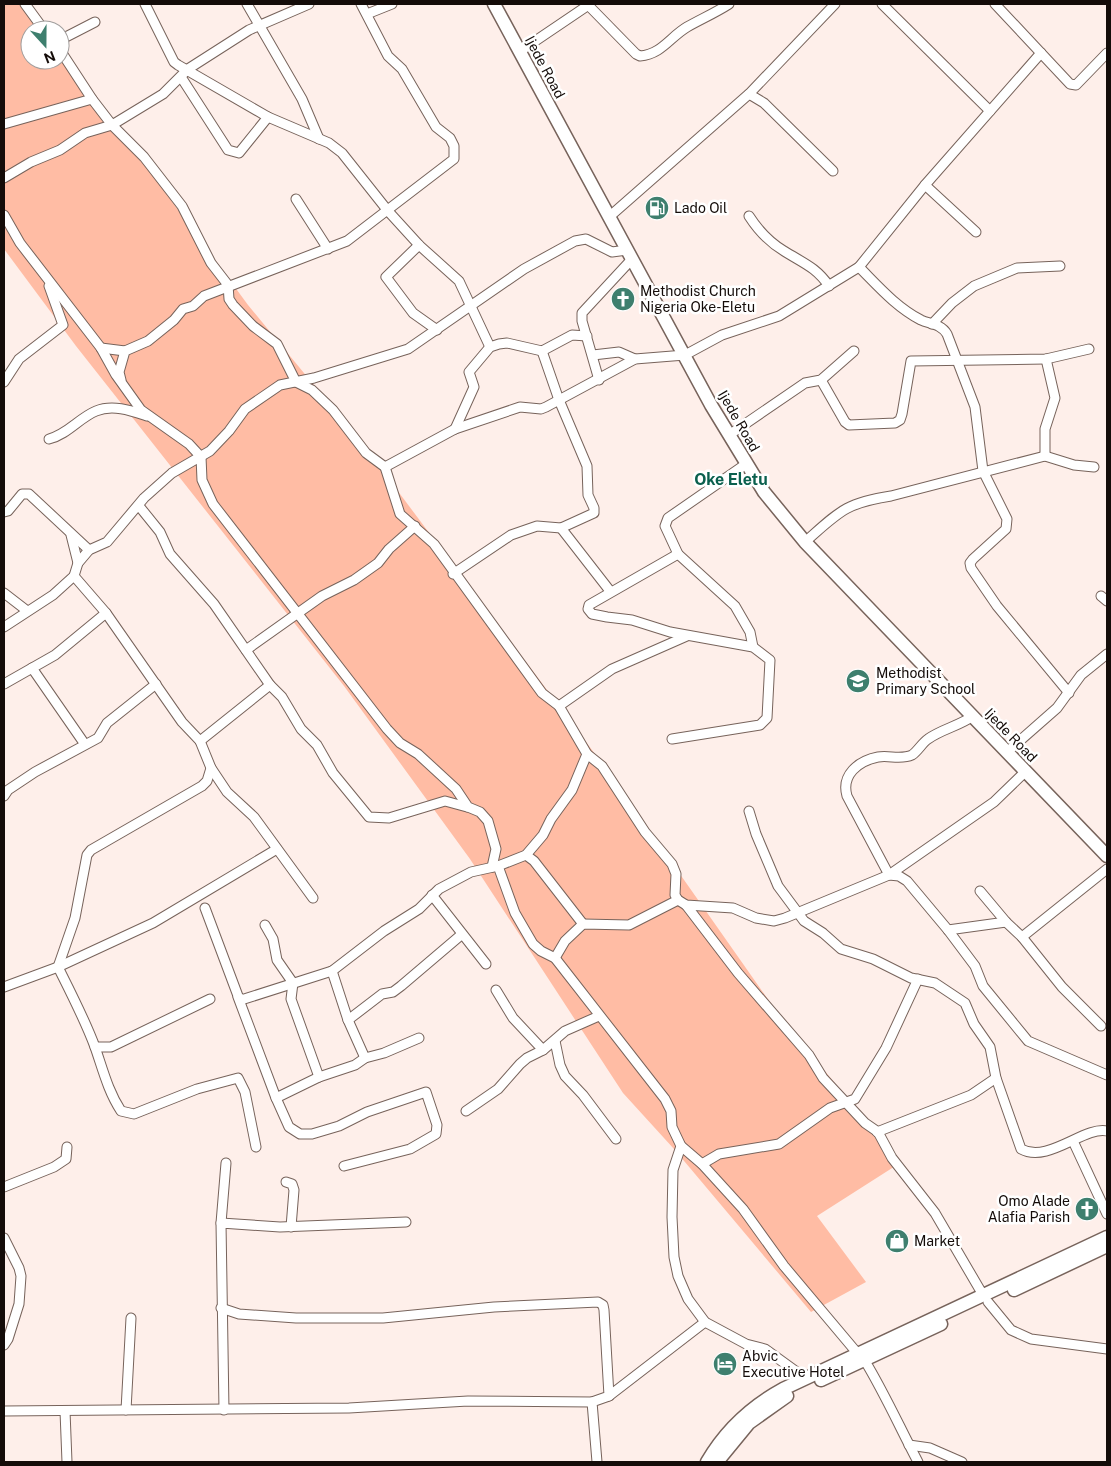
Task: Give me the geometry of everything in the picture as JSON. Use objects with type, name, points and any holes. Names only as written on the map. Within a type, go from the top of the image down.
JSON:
[{"type":"main road","name":"Ijede Road","points":[[494,4],[729,435],[769,499],[805,542],[1107,856]]},
{"type":"main road","points":[[717,1462],[744,1430],[773,1404],[798,1389],[986,1298],[1107,1236]]},
{"type":"main road","points":[[986,1298],[1107,1246]]},
{"type":"main road","points":[[707,1462],[725,1436],[768,1397],[805,1378],[861,1357]]},
{"type":"street","points":[[25,4],[37,20]]},
{"type":"street","points":[[145,4],[174,62],[268,117],[329,143],[342,153],[388,211],[419,245],[459,281],[490,347]]},
{"type":"street","points":[[247,4],[302,99],[319,139]]},
{"type":"street","points":[[4,178],[31,162],[60,150],[85,133],[112,125],[164,94],[188,69],[259,26],[309,4]]},
{"type":"street","points":[[101,348],[125,351],[151,338],[204,296],[228,285],[328,249],[354,237],[454,160],[456,153],[450,138],[432,121],[408,77],[388,56],[361,4]]},
{"type":"street","points":[[367,14],[392,4]]},
{"type":"street","points":[[519,52],[589,4],[640,56],[665,47],[683,30],[708,18],[729,4]]},
{"type":"street","points":[[609,217],[749,94],[835,4]]},
{"type":"street","points":[[882,4],[990,111]]},
{"type":"street","points":[[995,4],[1070,84],[1076,84],[1107,53]]},
{"type":"street","points":[[70,35],[94,22]]},
{"type":"street","points":[[385,467],[455,429],[520,407],[541,409],[599,380],[635,359],[685,355],[722,335],[779,316],[829,286],[859,267],[926,185],[1041,53]]},
{"type":"street","points":[[70,65],[112,125],[144,156],[182,206],[211,263],[228,285],[229,299],[253,326],[277,344],[296,382],[312,390],[338,415],[366,453],[385,467],[388,472],[392,494],[400,514],[434,544],[453,574],[500,632],[542,693],[559,706],[587,754],[602,766],[645,832],[672,864],[677,882],[678,901],[809,1055],[824,1078],[845,1102],[877,1132],[892,1158],[935,1213],[986,1298],[1011,1330],[1032,1339],[1107,1349]]},
{"type":"street","points":[[181,77],[228,150],[239,153],[268,117]]},
{"type":"street","points":[[749,94],[770,108],[833,171]]},
{"type":"street","points":[[4,124],[92,99]]},
{"type":"street","points":[[926,185],[976,232]]},
{"type":"street","points":[[296,198],[328,249]]},
{"type":"street","points":[[4,215],[20,243],[82,327],[101,348],[122,382],[148,416]]},
{"type":"street","points":[[749,216],[758,230],[782,250],[816,269],[829,286]]},
{"type":"street","points":[[4,627],[26,610],[52,595],[74,576],[78,563],[89,550],[107,542],[144,498],[172,473],[201,457],[218,444],[249,405],[280,385],[314,378],[408,349],[524,269],[575,241],[586,239],[612,252],[630,255]]},
{"type":"street","points":[[419,245],[386,277],[413,313],[436,330]]},
{"type":"street","points":[[599,380],[582,321],[584,308],[630,255]]},
{"type":"street","points":[[932,324],[952,303],[974,286],[1017,268],[1060,266]]},
{"type":"street","points":[[859,267],[906,311],[944,328],[977,415],[984,471],[1008,524],[1006,529],[973,559],[970,563],[971,568],[997,606],[1069,693]]},
{"type":"street","points":[[46,278],[63,325]]},
{"type":"street","points":[[4,382],[19,359],[63,325],[82,327]]},
{"type":"street","points":[[455,429],[474,387],[470,372],[490,347],[507,343],[542,350],[572,335],[587,336]]},
{"type":"street","points":[[821,380],[845,422],[849,425],[895,423],[900,420],[902,414],[911,362],[1046,359],[1089,349]]},
{"type":"street","points":[[453,574],[511,536],[537,526],[560,528],[591,516],[594,508],[588,495],[587,466],[559,400],[542,350]]},
{"type":"street","points":[[122,382],[119,372],[125,351]]},
{"type":"street","points":[[729,435],[806,383],[821,380],[854,351]]},
{"type":"street","points":[[593,355],[619,352],[635,359]]},
{"type":"street","points":[[1045,456],[1045,429],[1055,398],[1046,359]]},
{"type":"street","points":[[312,390],[314,378]]},
{"type":"street","points":[[49,440],[60,436],[96,411],[104,408],[125,409],[148,416],[190,444],[201,457],[202,480],[213,504],[387,729],[456,789],[468,807]]},
{"type":"street","points":[[805,542],[837,514],[855,503],[1045,456],[1074,465],[1094,467]]},
{"type":"street","points":[[746,464],[668,518],[665,526],[678,554],[735,606],[750,632],[753,648]]},
{"type":"street","points":[[4,512],[8,511],[22,494],[29,494],[89,550]]},
{"type":"street","points":[[139,506],[160,532],[170,554],[214,604],[270,685],[282,697],[301,729],[317,745],[333,773],[369,817],[389,818],[445,801],[480,812],[488,821],[496,849],[495,867],[514,913],[528,936],[541,951],[555,958],[578,985],[599,1016],[665,1099],[671,1111],[672,1127],[681,1146],[702,1164],[743,1209],[784,1266],[829,1316],[861,1357],[886,1396],[918,1462]]},
{"type":"street","points":[[246,650],[297,612],[322,596],[354,580],[378,563],[389,549],[415,526]]},
{"type":"street","points":[[560,528],[610,590]]},
{"type":"street","points":[[71,535],[78,563]]},
{"type":"street","points":[[672,739],[760,726],[765,723],[767,718],[770,660],[753,648],[687,636],[632,620],[592,614],[588,609],[589,605],[610,590],[678,554]]},
{"type":"street","points":[[74,576],[106,613],[182,722],[200,741],[211,768],[227,792],[254,817],[312,898]]},
{"type":"street","points":[[4,593],[26,610]]},
{"type":"street","points":[[4,684],[55,655],[106,613]]},
{"type":"street","points":[[559,706],[612,669],[687,636]]},
{"type":"street","points":[[1007,752],[1057,708],[1081,675],[1107,654]]},
{"type":"street","points":[[32,668],[84,743]]},
{"type":"street","points":[[4,796],[8,790],[35,772],[84,743],[98,738],[107,723],[156,684]]},
{"type":"street","points":[[200,741],[270,685]]},
{"type":"street","points":[[889,875],[847,796],[845,789],[846,780],[855,766],[878,757],[905,757],[911,755],[929,738],[959,725],[973,716]]},
{"type":"street","points":[[238,996],[241,1000],[248,1000],[332,971],[384,931],[419,910],[439,889],[471,872],[495,867],[526,855],[543,835],[551,819],[572,790],[587,754]]},
{"type":"street","points":[[211,768],[207,781],[202,786],[91,850],[86,855],[75,918],[58,967],[71,991],[95,1047],[108,1090],[121,1111],[134,1114],[197,1089],[238,1078],[245,1092],[256,1147]]},
{"type":"street","points":[[555,958],[565,941],[583,924],[629,924],[678,901],[733,908],[756,918],[774,921],[796,913],[889,875],[994,802],[1026,772]]},
{"type":"street","points":[[749,811],[756,834],[778,886],[796,913],[804,921],[823,933],[841,949],[874,959],[910,978],[946,988],[965,1003],[974,1024],[990,1047],[996,1078],[1021,1149],[1031,1152],[1043,1151],[1096,1131],[1107,1131]]},
{"type":"street","points":[[4,987],[58,967],[153,923],[277,849]]},
{"type":"street","points":[[526,855],[534,861],[583,924]]},
{"type":"street","points":[[1022,937],[1107,869]]},
{"type":"street","points":[[889,875],[899,876],[907,881],[948,930],[975,966],[983,986],[1028,1041],[1107,1075]]},
{"type":"street","points":[[980,892],[1022,937],[1062,987],[1101,1026]]},
{"type":"street","points":[[432,895],[461,935],[486,964]]},
{"type":"street","points":[[205,908],[276,1098],[289,1127],[300,1134],[312,1134],[339,1126],[367,1112],[426,1092],[437,1124],[436,1134],[410,1149],[344,1166]]},
{"type":"street","points":[[948,930],[1006,922]]},
{"type":"street","points":[[264,925],[273,939],[277,960],[293,983],[291,999],[319,1078]]},
{"type":"street","points":[[348,1020],[382,994],[393,992],[401,986],[461,935]]},
{"type":"street","points":[[332,971],[348,1020],[364,1058]]},
{"type":"street","points":[[702,1164],[719,1154],[779,1144],[830,1108],[855,1099],[860,1094],[886,1048],[918,979]]},
{"type":"street","points":[[496,990],[513,1018],[543,1050]]},
{"type":"street","points":[[95,1047],[111,1047],[210,999]]},
{"type":"street","points":[[466,1111],[498,1089],[520,1064],[543,1050],[565,1031],[599,1016]]},
{"type":"street","points":[[276,1098],[319,1078],[354,1065],[364,1058],[384,1053],[420,1038]]},
{"type":"street","points":[[555,1040],[560,1065],[565,1076],[616,1139]]},
{"type":"street","points":[[877,1132],[971,1095],[996,1078]]},
{"type":"street","points":[[1073,1141],[1107,1214]]},
{"type":"street","points":[[681,1146],[672,1170],[674,1257],[678,1276],[688,1299],[705,1322],[746,1344],[765,1350],[805,1378]]},
{"type":"street","points":[[4,1187],[54,1167],[66,1159],[67,1148]]},
{"type":"street","points":[[224,1410],[221,1223],[226,1163]]},
{"type":"street","points":[[286,1182],[292,1184],[294,1190],[291,1226]]},
{"type":"street","points":[[221,1223],[349,1226],[406,1222]]},
{"type":"street","points":[[4,1238],[21,1276],[19,1304],[8,1339],[4,1345]]},
{"type":"street","points":[[221,1308],[239,1314],[296,1318],[382,1318],[494,1307],[598,1302],[603,1305],[604,1310],[609,1396]]},
{"type":"street","points":[[126,1410],[131,1318]]},
{"type":"street","points":[[4,1411],[224,1410],[349,1408],[441,1402],[592,1402],[609,1396],[705,1322]]},
{"type":"street","points":[[592,1402],[597,1462]]},
{"type":"street","points":[[66,1411],[67,1462]]},
{"type":"street","points":[[909,1445],[930,1448],[962,1462]]},
{"type":"shaded area","points":[[4,4],[27,4],[39,20],[20,20],[20,70],[70,70],[70,63],[248,305],[364,446],[604,766],[779,1015],[900,1163],[817,1216],[866,1282],[811,1312],[674,1149],[623,1093],[470,859],[344,686],[76,346],[4,249]]},
{"type":"place","name":"Lado Oil","points":[[657,208]]},
{"type":"place","name":"Methodist Church Nigeria Oke-Eletu","points":[[623,299]]},
{"type":"place","name":"Methodist Primary School","points":[[858,681]]},
{"type":"place","name":"Omo Alade Alafia Parish","points":[[1087,1209]]},
{"type":"place","name":"Market","points":[[897,1241]]},
{"type":"place","name":"Abvic Executive Hotel","points":[[725,1364]]},
{"type":"district","name":"Oke Eletu","points":[[731,479]]}]
